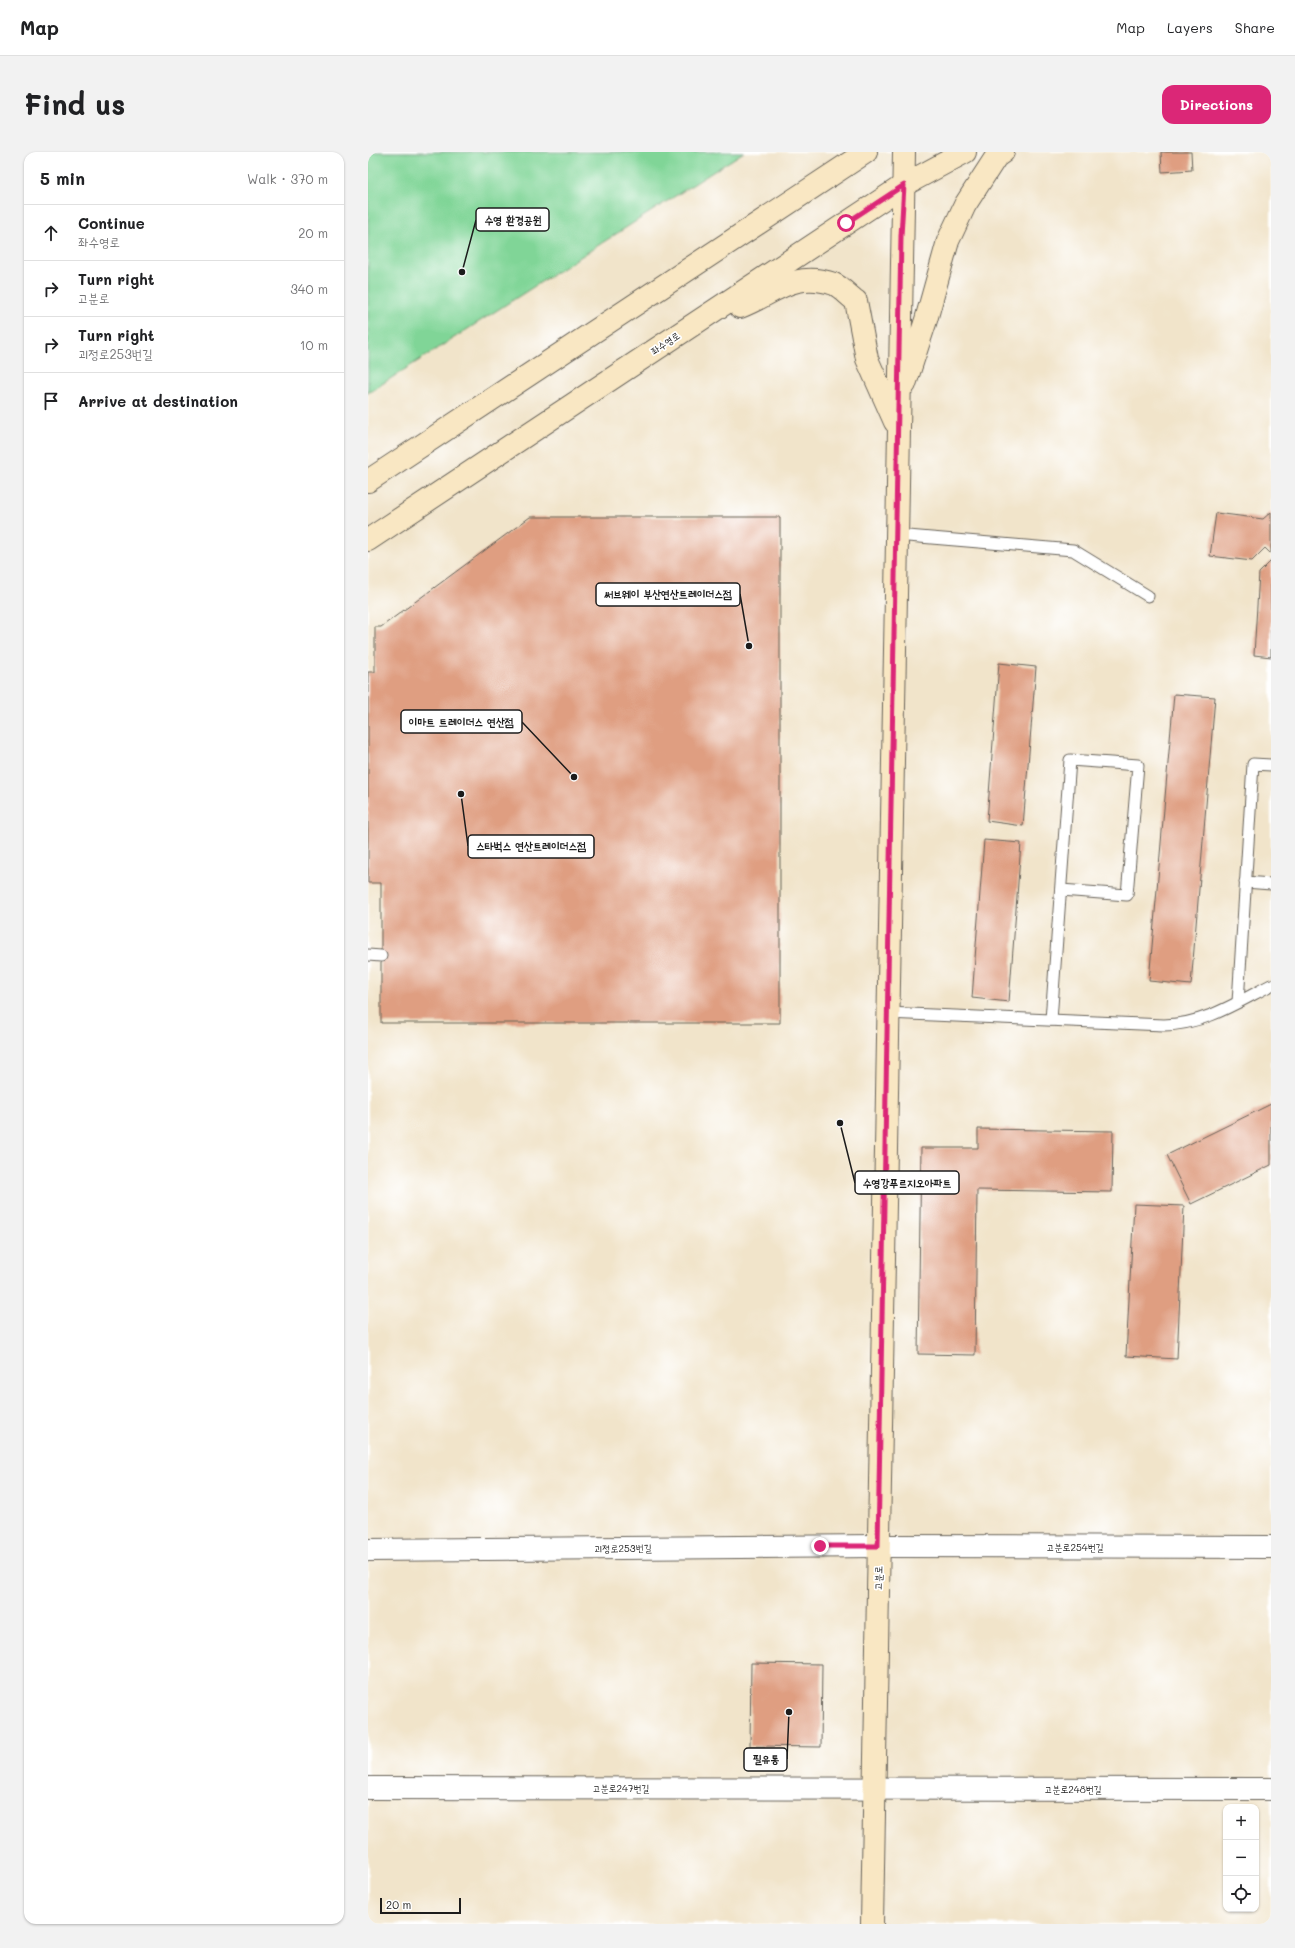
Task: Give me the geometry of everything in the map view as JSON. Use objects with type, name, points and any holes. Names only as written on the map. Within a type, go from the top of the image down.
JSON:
[{"type":"main road","points":[[368,481],[866,152]]},
{"type":"main road","name":"고분로","points":[[872,1924],[901,236],[904,152]]},
{"type":"main road","name":"좌수영로","points":[[368,540],[904,185],[965,152]]},
{"type":"main road","points":[[898,406],[926,320],[948,241],[965,205],[996,157],[1003,152]]},
{"type":"main road","points":[[694,324],[748,304],[786,284],[808,280],[835,285],[856,301],[867,359],[898,427]]},
{"type":"street","name":"고분로254번길","points":[[878,1546],[1271,1547]]},
{"type":"street","name":"괴정로253번길","points":[[368,1550],[878,1546]]},
{"type":"street","name":"고분로247번길","points":[[368,1788],[874,1788]]},
{"type":"street","name":"고분로248번길","points":[[874,1788],[1271,1789]]},
{"type":"lane","points":[[896,535],[1073,550],[1148,596]]},
{"type":"lane","points":[[1051,1020],[1070,760],[1138,764],[1128,895],[1061,890]]},
{"type":"lane","points":[[1238,1002],[1253,764],[1271,765]]},
{"type":"lane","points":[[1245,882],[1271,884]]},
{"type":"lane","points":[[368,956],[381,956]]},
{"type":"lane","points":[[888,1013],[1164,1025],[1183,1024],[1214,1014],[1271,985]]},
{"type":"green space","points":[[368,152],[744,152],[368,393]]},
{"type":"building","points":[[1161,152],[1191,152],[1192,170],[1162,172]]},
{"type":"building","points":[[1271,512],[1271,554],[1265,548],[1252,561],[1210,556],[1216,513],[1263,519]]},
{"type":"building","points":[[530,517],[780,517],[780,1023],[381,1023],[381,883],[368,883],[368,672],[375,672],[375,627],[381,627]]},
{"type":"building","points":[[1271,561],[1271,657],[1254,655],[1259,573]]},
{"type":"building","points":[[999,663],[1036,667],[1023,826],[987,821]]},
{"type":"building","points":[[1174,694],[1215,697],[1191,985],[1149,981]]},
{"type":"building","points":[[984,840],[1021,843],[1009,1002],[972,998]]},
{"type":"building","points":[[1271,1104],[1271,1165],[1191,1204],[1167,1155]]},
{"type":"building","points":[[978,1129],[1113,1131],[1112,1192],[977,1190],[975,1355],[918,1354],[921,1148],[978,1148]]},
{"type":"building","points":[[1134,1204],[1184,1206],[1177,1359],[1126,1356]]},
{"type":"building","points":[[751,1663],[822,1664],[821,1747],[750,1746]]},
{"type":"place","name":"수영 환경공원","points":[[462,272]]},
{"type":"place","name":"써브웨이 부산연산트레이더스점","points":[[749,646]]},
{"type":"place","name":"이마트 트레이더스 연산점","points":[[574,777]]},
{"type":"place","name":"스타벅스 연산트레이더스점","points":[[461,794]]},
{"type":"place","name":"수영강푸르지오아파트","points":[[840,1123]]},
{"type":"place","name":"필유통","points":[[789,1712]]},
{"type":"route","points":[[820,1546],[878,1546],[901,236],[904,185],[846,223]]}]
